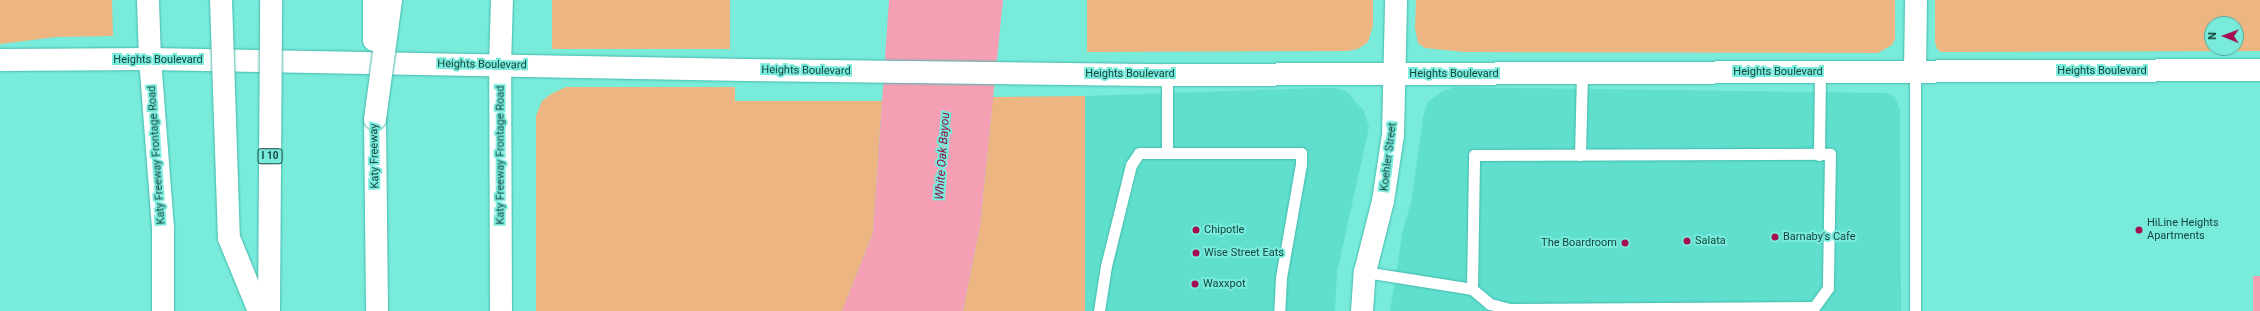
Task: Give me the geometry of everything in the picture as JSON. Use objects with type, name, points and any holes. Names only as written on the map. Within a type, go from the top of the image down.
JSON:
[{"type":"main road","name":"Katy Freeway Frontage Road","points":[[148,0],[150,59],[163,226],[163,311]]},
{"type":"main road","points":[[221,0],[229,238],[260,311]]},
{"type":"main road","name":"I 10","points":[[269,311],[272,0]]},
{"type":"main road","name":"Katy Freeway","points":[[374,0],[377,311]]},
{"type":"main road","points":[[374,119],[391,0]]},
{"type":"main road","name":"Katy Freeway Frontage Road","points":[[501,311],[500,66],[502,0]]},
{"type":"main road","name":"Koehler Street","points":[[1362,311],[1365,272],[1383,201],[1393,135],[1396,0]]},
{"type":"main road","points":[[1915,72],[1916,0]]},
{"type":"main road","name":"Heights Boulevard","points":[[0,60],[150,59],[745,70],[1167,75],[2260,70]]},
{"type":"lane","points":[[1819,155],[1820,72]]},
{"type":"lane","points":[[1915,72],[1915,311]]},
{"type":"lane","points":[[1580,155],[1582,73]]},
{"type":"lane","points":[[1167,75],[1167,152]]},
{"type":"lane","points":[[1099,311],[1106,266],[1131,165],[1139,153],[1301,153],[1301,164],[1281,278],[1279,311]]},
{"type":"lane","points":[[1365,272],[1472,289],[1490,304],[1510,309],[1814,307],[1828,288],[1830,154],[1474,155],[1472,289]]},
{"type":"shaded area","points":[[0,0],[112,0],[113,36],[56,37],[0,44]]},
{"type":"shaded area","points":[[552,0],[730,0],[730,49],[552,49]]},
{"type":"shaded area","points":[[1087,0],[1373,0],[1373,26],[1368,42],[1358,49],[1348,51],[1087,52]]},
{"type":"shaded area","points":[[1416,0],[1895,0],[1895,39],[1892,45],[1878,53],[1464,52],[1425,48],[1418,43],[1415,28]]},
{"type":"shaded area","points":[[1935,0],[2260,0],[2260,51],[2244,51],[2244,16],[2204,16],[2204,51],[1941,52],[1937,49],[1935,42]]},
{"type":"shaded area","points":[[566,87],[735,87],[735,101],[882,101],[873,233],[842,311],[536,311],[536,116],[542,101],[551,94]]},
{"type":"shaded area","points":[[1455,87],[1885,93],[1895,97],[1900,110],[1901,311],[1390,311],[1403,230],[1412,198],[1423,116],[1428,102],[1441,92]]},
{"type":"shaded area","points":[[1336,88],[1347,92],[1364,111],[1369,127],[1337,273],[1335,311],[1085,311],[1085,96]]},
{"type":"shaded area","points":[[1085,96],[1085,311],[963,311],[980,226],[993,97]]},
{"type":"water","name":"White Oak Bayou","points":[[889,0],[1003,0],[980,226],[963,311],[842,311],[873,233]]},
{"type":"water","points":[[2253,276],[2260,276],[2260,311],[2253,311]]},
{"type":"place","name":"Chipotle","points":[[1196,230]]},
{"type":"place","name":"HiLine Heights Apartments","points":[[2139,230]]},
{"type":"place","name":"Barnaby's Cafe","points":[[1775,237]]},
{"type":"place","name":"Salata","points":[[1687,241]]},
{"type":"place","name":"The Boardroom","points":[[1625,243]]},
{"type":"place","name":"Wise Street Eats","points":[[1196,253]]},
{"type":"place","name":"Waxxpot","points":[[1195,284]]}]
